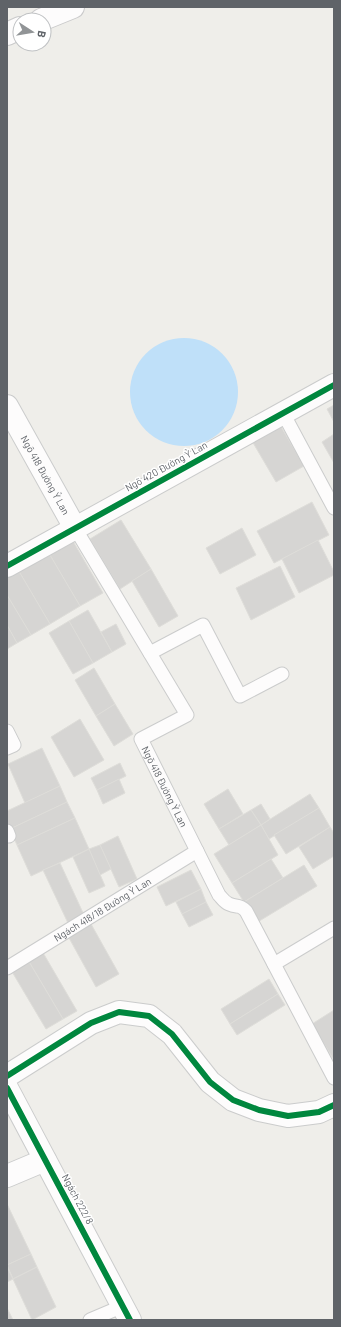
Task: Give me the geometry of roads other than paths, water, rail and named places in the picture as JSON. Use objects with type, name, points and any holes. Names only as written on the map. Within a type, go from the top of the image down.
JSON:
[{"type":"street","points":[[52,16],[73,7]]},
{"type":"street","name":"Ngõ 420 Đường Ỷ Lan","points":[[7,566],[334,385]]},
{"type":"street","name":"Ngõ 418 Đường Ỷ Lan","points":[[7,406],[75,528]]},
{"type":"street","points":[[7,1076],[91,1023],[119,1012],[149,1016],[172,1034],[210,1082],[233,1100],[259,1110],[288,1116],[319,1112],[334,1105]]},
{"type":"street","name":"Ngách 222/8","points":[[7,1088],[127,1313]]},
{"type":"street","points":[[7,1176],[45,1160]]},
{"type":"lane","points":[[283,413],[334,508]]},
{"type":"lane","name":"Ngõ 418 Đường Ỷ Lan","points":[[75,528],[187,715],[141,739],[219,895],[224,902],[230,905],[242,907],[246,911],[334,1078]]},
{"type":"lane","points":[[150,653],[203,625],[240,696],[282,674]]},
{"type":"lane","points":[[7,732],[14,745],[7,748]]},
{"type":"lane","name":"Ngách 418/18 Đường Ỷ Lan","points":[[7,968],[197,851]]},
{"type":"lane","points":[[274,964],[334,928]]},
{"type":"lane","points":[[90,1320],[127,1313]]},
{"type":"water","points":[[184,338],[205,342],[222,354],[234,371],[238,392],[234,413],[222,430],[205,442],[184,446],[163,442],[146,430],[134,413],[130,392],[134,371],[146,354],[163,342]]}]
